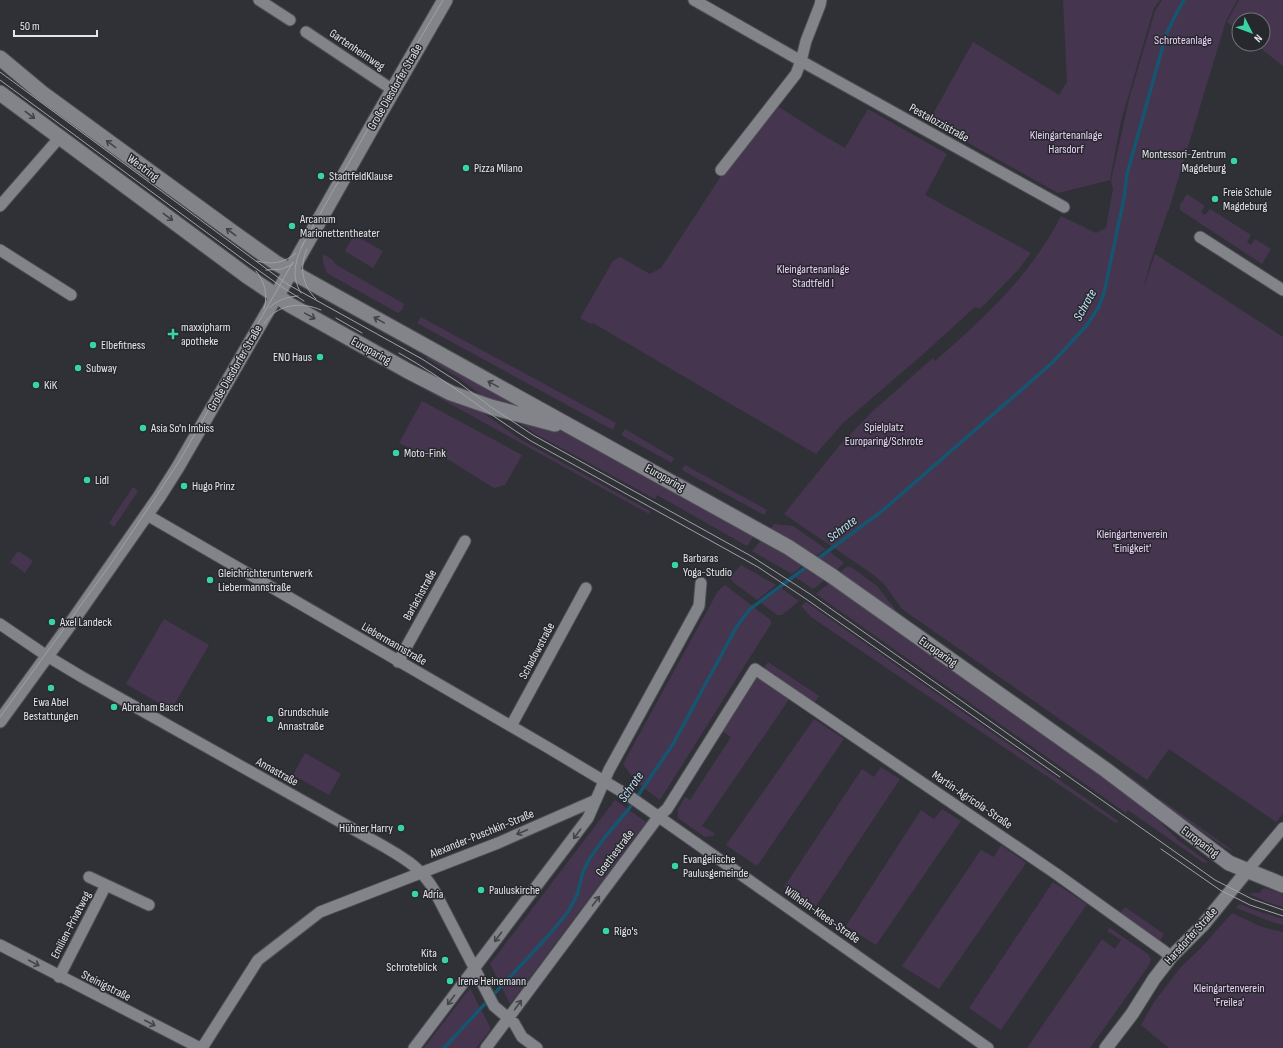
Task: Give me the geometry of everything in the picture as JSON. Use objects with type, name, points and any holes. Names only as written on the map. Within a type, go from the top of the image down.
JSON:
[{"type":"main road","name":"Große Diesdorfer Straße","points":[[276,297],[445,0]]},
{"type":"main road","name":"Westring","points":[[0,58],[42,93],[160,180],[263,254],[291,271]]},
{"type":"main road","name":"Westring","points":[[0,93],[276,297]]},
{"type":"main road","name":"Europaring","points":[[291,271],[751,525],[803,557],[1106,770],[1214,853],[1229,863],[1283,885]]},
{"type":"main road","name":"Europaring","points":[[276,297],[396,365],[453,394],[491,407],[583,433]]},
{"type":"street","points":[[259,0],[290,20]]},
{"type":"street","name":"Pestalozzistraße","points":[[694,0],[1064,207]]},
{"type":"street","points":[[721,170],[796,74],[821,0]]},
{"type":"street","name":"Gartenheimweg","points":[[306,32],[393,90]]},
{"type":"street","points":[[0,206],[60,137]]},
{"type":"street","points":[[1200,237],[1283,290]]},
{"type":"street","points":[[0,250],[71,295]]},
{"type":"street","name":"Große Diesdorfer Straße","points":[[0,721],[146,515],[178,467],[276,297]]},
{"type":"street","name":"Liebermannstraße","points":[[146,515],[511,726],[605,781],[641,804]]},
{"type":"street","name":"Barlachstraße","points":[[398,662],[465,541]]},
{"type":"street","points":[[414,1048],[588,818],[612,763],[699,606],[701,583]]},
{"type":"street","name":"Schadowstraße","points":[[511,726],[586,588]]},
{"type":"street","name":"Annastraße","points":[[0,624],[47,656],[412,864],[422,872],[434,890],[494,1006],[508,1019]]},
{"type":"street","name":"Goethestraße","points":[[486,1048],[659,816],[667,809],[755,669]]},
{"type":"street","name":"Martin-Agricola-Straße","points":[[755,669],[1055,873],[1171,957]]},
{"type":"street","name":"Alexander-Puschkin-Straße","points":[[201,1048],[255,964],[265,954],[320,912],[498,843],[596,800]]},
{"type":"street","name":"Wilhelm-Klees-Straße","points":[[641,804],[988,1048]]},
{"type":"street","name":"Harsdorfer Straße","points":[[1106,1048],[1132,1014],[1149,985],[1171,957],[1203,925],[1283,828]]},
{"type":"street","name":"Emilien-Privatweg","points":[[89,877],[149,905]]},
{"type":"street","name":"Emilien-Privatweg","points":[[59,977],[106,885]]},
{"type":"street","name":"Steinigstraße","points":[[0,945],[59,977],[201,1048]]},
{"type":"street","points":[[508,1019],[514,1023],[522,1037],[537,1048]]},
{"type":"green space","name":"Kleingartenanlage Harsdorf","points":[[1063,0],[1160,0],[1154,8],[1121,121],[1110,180],[1058,193],[929,121],[973,42],[1059,95],[1067,82]]},
{"type":"green space","name":"Kleingartenverein 'Einigkeit'","points":[[1162,0],[1237,0],[1226,21],[1169,210],[1151,260],[1142,293],[1155,254],[1283,337],[1283,814],[1276,822],[1169,749],[1147,780],[902,609],[884,584],[871,573],[784,514],[839,446],[873,411],[933,358],[935,361],[989,312],[1021,277],[1049,238],[1061,216],[1096,233],[1106,228],[1113,189],[1111,181],[1129,99],[1155,11]]},
{"type":"green space","points":[[1239,0],[1283,0],[1283,66],[1265,52],[1271,52],[1271,12],[1232,12]]},
{"type":"green space","points":[[1231,15],[1231,25],[1227,22]]},
{"type":"green space","name":"Kleingartenanlage Stadtfeld I","points":[[776,105],[845,148],[868,109],[947,154],[925,195],[1031,253],[1018,270],[985,304],[979,309],[975,307],[843,423],[816,454],[593,323],[591,324],[580,318],[613,261],[620,257],[650,274],[661,268],[725,170]]},
{"type":"green space","points":[[1187,194],[1205,206],[1201,212],[1205,215],[1210,209],[1251,235],[1247,242],[1251,245],[1255,239],[1271,249],[1262,264],[1180,210],[1180,205]]},
{"type":"green space","points":[[354,235],[383,251],[373,268],[345,251]]},
{"type":"green space","points":[[323,254],[333,260],[335,264],[404,304],[402,310],[398,313],[327,273],[323,263]]},
{"type":"green space","points":[[421,317],[616,423],[613,430],[417,323]]},
{"type":"green space","points":[[422,335],[605,436],[604,438],[424,339]]},
{"type":"green space","points":[[428,355],[527,409],[489,401],[459,378],[426,358]]},
{"type":"green space","points":[[371,360],[374,360],[451,400],[480,411],[520,439],[650,511],[649,514]]},
{"type":"green space","points":[[422,401],[522,455],[505,485],[494,488],[441,455],[433,460],[399,443]]},
{"type":"green space","points":[[515,420],[567,432],[755,535],[747,546],[657,495],[655,499],[536,434]]},
{"type":"green space","points":[[625,429],[674,458],[672,463],[621,435]]},
{"type":"green space","points":[[685,465],[767,510],[764,515],[682,470]]},
{"type":"green space","points":[[679,476],[764,524],[762,526],[679,479]]},
{"type":"green space","points":[[133,487],[138,491],[114,527],[109,523]]},
{"type":"green space","points":[[774,524],[793,526],[826,549],[816,556],[809,552],[808,553],[770,529]]},
{"type":"green space","points":[[762,539],[803,565],[792,574],[752,551]]},
{"type":"green space","points":[[18,551],[33,561],[25,573],[10,562]]},
{"type":"green space","points":[[830,552],[843,562],[843,564],[835,571],[820,559]]},
{"type":"green space","points":[[741,565],[776,585],[757,600],[734,583],[730,578]]},
{"type":"green space","points":[[846,567],[851,567],[877,586],[898,613],[1149,790],[1145,791],[839,574]]},
{"type":"green space","points":[[808,568],[825,580],[813,589],[795,577]]},
{"type":"green space","points":[[829,583],[1104,777],[1159,821],[1178,840],[1208,862],[1204,863],[1128,810],[1126,813],[816,594]]},
{"type":"green space","points":[[725,585],[768,618],[771,621],[771,624],[660,800],[636,782],[623,764],[718,591]]},
{"type":"green space","points":[[781,588],[799,601],[782,615],[777,615],[761,603]]},
{"type":"green space","points":[[806,602],[1118,821],[1116,823],[811,617],[801,606]]},
{"type":"green space","points":[[164,619],[209,645],[171,710],[126,684]]},
{"type":"green space","points":[[768,662],[819,696],[814,703],[764,668]]},
{"type":"green space","points":[[757,677],[790,698],[702,826],[715,834],[713,836],[705,837],[678,818],[678,809],[685,797],[690,800],[731,737],[722,731]]},
{"type":"green space","points":[[814,719],[844,739],[757,866],[726,845]]},
{"type":"green space","points":[[305,753],[341,774],[329,795],[293,775]]},
{"type":"green space","points":[[881,767],[900,779],[816,906],[784,887],[862,769],[874,777]]},
{"type":"green space","points":[[1159,798],[1232,851],[1224,847],[1159,801]]},
{"type":"green space","points":[[615,800],[646,822],[510,1004],[490,964]]},
{"type":"green space","points":[[942,809],[961,821],[876,945],[846,926],[921,810],[934,819]]},
{"type":"green space","points":[[1001,845],[1026,863],[939,989],[902,966],[981,850],[994,857]]},
{"type":"green space","points":[[1053,882],[1087,904],[1001,1030],[969,1008]]},
{"type":"green space","points":[[1264,888],[1283,894],[1283,907],[1249,894],[1259,893]]},
{"type":"green space","points":[[1239,904],[1283,919],[1283,925],[1236,908]]},
{"type":"green space","points":[[1125,907],[1164,934],[1159,942],[1119,914]]},
{"type":"green space","name":"Kleingartenverein 'Freilea'","points":[[1232,913],[1262,927],[1283,932],[1283,1048],[1169,1048],[1141,1025],[1154,1002],[1180,968],[1200,949]]},
{"type":"green space","points":[[1110,928],[1148,954],[1151,959],[1149,965],[1090,1048],[1027,1048],[1102,939],[1115,949],[1121,940],[1107,931]]},
{"type":"green space","points":[[470,988],[491,1029],[476,1048],[424,1048]]},
{"type":"waterway","name":"Schrote","points":[[816,560],[882,511],[1052,363],[1087,325],[1098,308],[1104,293],[1124,198],[1127,174],[1166,35],[1184,0]]},
{"type":"waterway","name":"Schrote","points":[[444,1048],[548,936],[568,912],[577,895],[583,872],[590,858],[605,837],[628,810],[673,744],[737,626],[750,609],[809,565]]},
{"type":"tram line","points":[[302,246],[391,88],[443,0]]},
{"type":"tram line","points":[[0,72],[287,284],[422,359],[458,382],[491,407],[533,435],[751,556],[810,594],[1215,880],[1252,899],[1283,910]]},
{"type":"tram line","points":[[0,80],[244,260],[304,301]]},
{"type":"tram line","points":[[301,293],[296,280],[295,267],[304,242]]},
{"type":"tram line","points":[[307,249],[303,262],[303,276],[311,294],[316,299]]},
{"type":"tram line","points":[[257,261],[267,263],[283,261],[296,253]]},
{"type":"tram line","points":[[0,717],[112,562],[180,460],[293,262]]},
{"type":"tram line","points":[[266,270],[282,269],[293,264]]},
{"type":"tram line","points":[[256,271],[264,284],[266,294],[264,309]]},
{"type":"tram line","points":[[269,308],[282,299],[298,296]]},
{"type":"tram line","points":[[264,324],[275,312],[290,306],[297,305],[313,307],[321,310]]},
{"type":"tram line","points":[[336,318],[362,333]]},
{"type":"tram line","points":[[399,353],[450,385],[531,441],[758,567],[1060,777]]},
{"type":"tram line","points":[[1161,849],[1220,890],[1250,905],[1283,916]]},
{"type":"place","name":"Montessori-Zentrum Magdeburg","points":[[1234,161]]},
{"type":"place","name":"Pizza Milano","points":[[466,168]]},
{"type":"place","name":"StadtfeldKlause","points":[[321,176]]},
{"type":"place","name":"Freie Schule Magdeburg","points":[[1215,199]]},
{"type":"place","name":"Arcanum Marionettentheater","points":[[292,226]]},
{"type":"place","name":"maxxipharm apotheke","points":[[173,334]]},
{"type":"place","name":"Elbefitness","points":[[93,345]]},
{"type":"place","name":"ENO Haus","points":[[320,357]]},
{"type":"place","name":"Subway","points":[[78,368]]},
{"type":"place","name":"KiK","points":[[36,385]]},
{"type":"place","name":"Asia So'n Imbiss","points":[[143,428]]},
{"type":"place","name":"Moto-Fink","points":[[396,453]]},
{"type":"place","name":"Lidl","points":[[87,480]]},
{"type":"place","name":"Hugo Prinz","points":[[184,486]]},
{"type":"place","name":"Barbaras Yoga-Studio","points":[[675,565]]},
{"type":"place","name":"Gleichrichterunterwerk Liebermannstraße","points":[[210,580]]},
{"type":"place","name":"Axel Landeck","points":[[52,622]]},
{"type":"place","name":"Ewa Abel Bestattungen","points":[[51,688]]},
{"type":"place","name":"Abraham Basch","points":[[114,707]]},
{"type":"place","name":"Grundschule Annastraße","points":[[270,719]]},
{"type":"place","name":"Hühner Harry","points":[[401,828]]},
{"type":"place","name":"Evangelische Paulusgemeinde","points":[[675,866]]},
{"type":"place","name":"Pauluskirche","points":[[481,890]]},
{"type":"place","name":"Adria","points":[[415,894]]},
{"type":"place","name":"Rigo's","points":[[606,931]]},
{"type":"place","name":"Kita Schroteblick","points":[[445,960]]},
{"type":"place","name":"Irene Heinemann","points":[[450,981]]},
{"type":"park label","name":"Schroteanlage","points":[[1183,40]]},
{"type":"park label","name":"Spielplatz Europaring/Schrote","points":[[884,434]]}]
